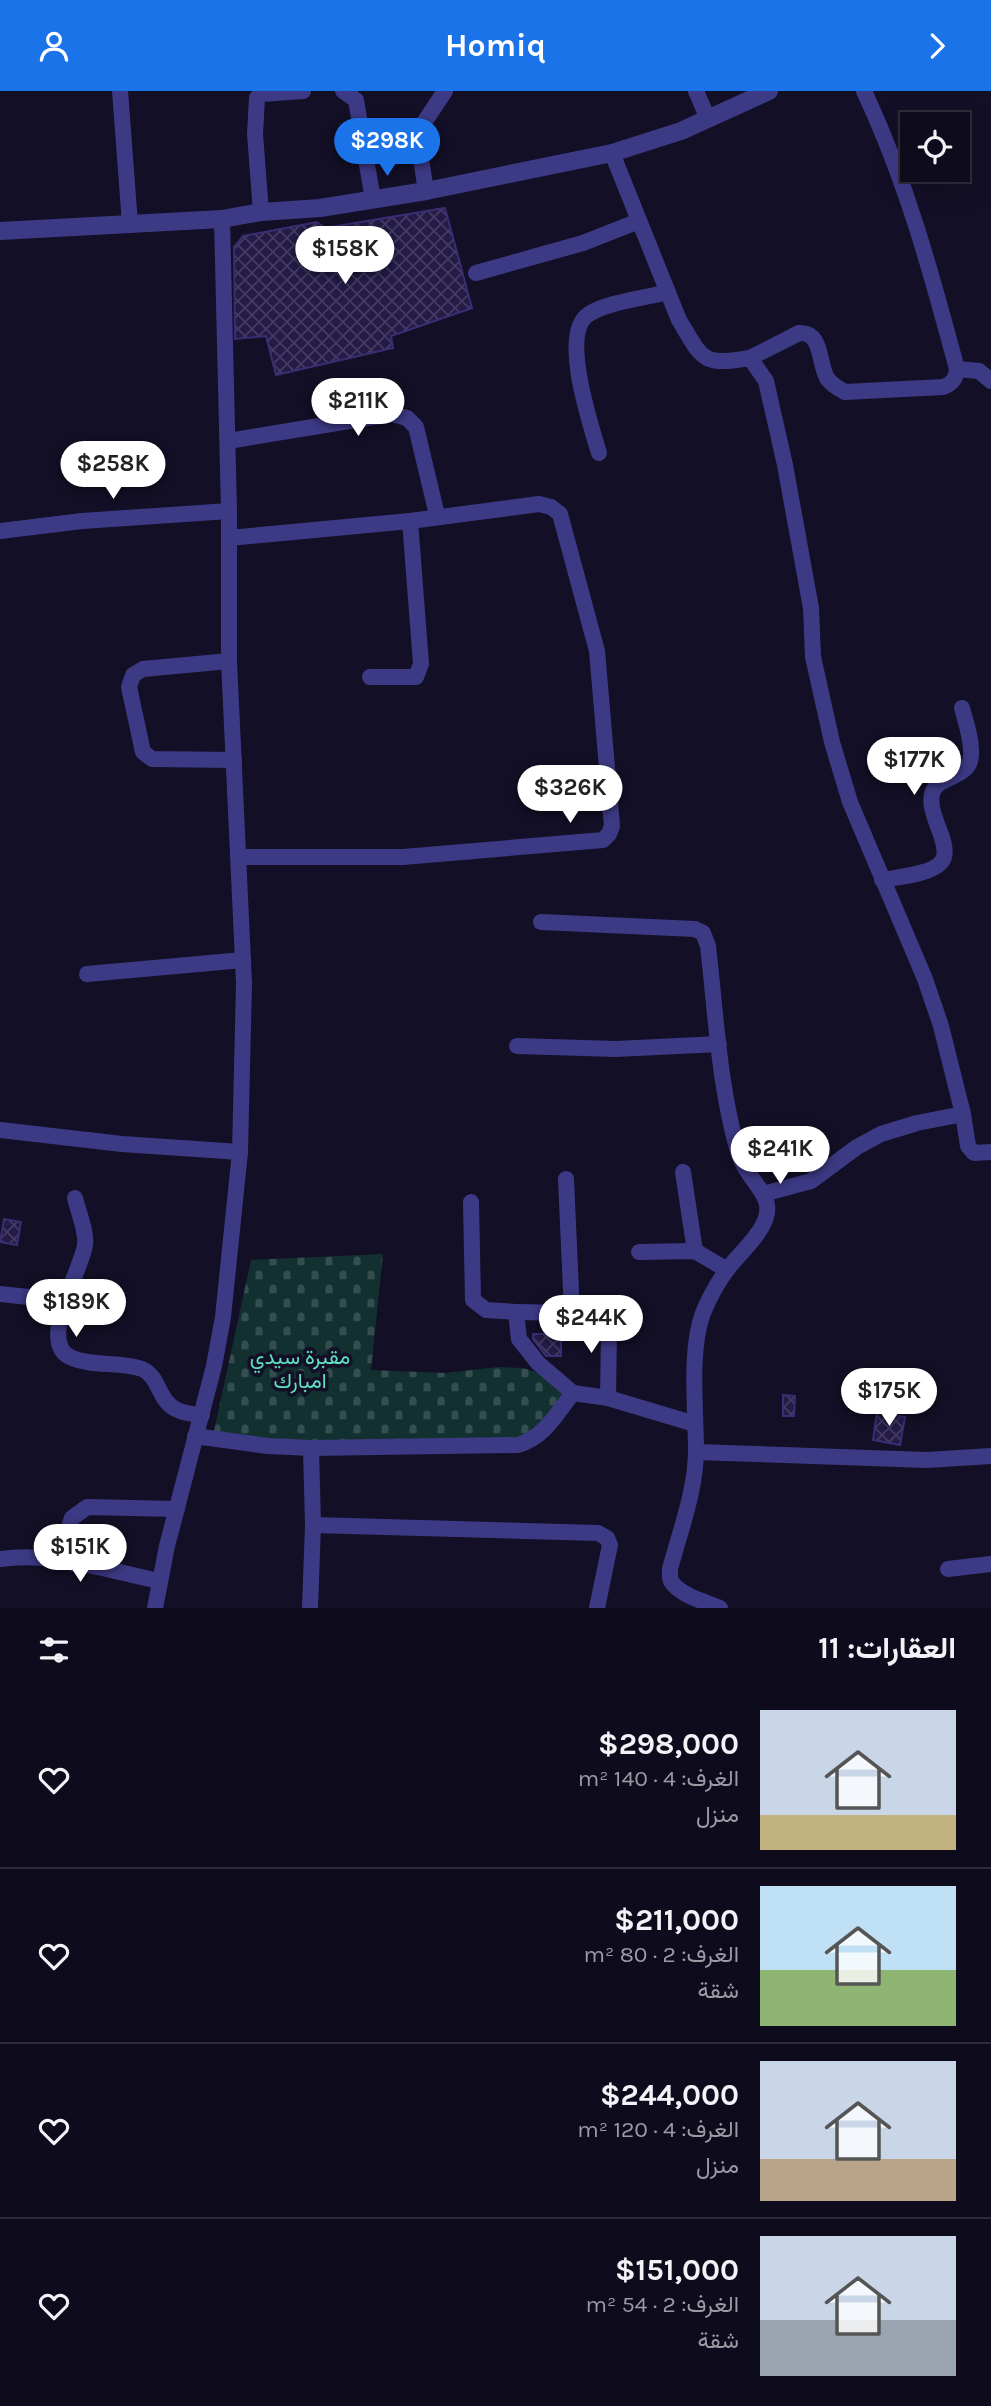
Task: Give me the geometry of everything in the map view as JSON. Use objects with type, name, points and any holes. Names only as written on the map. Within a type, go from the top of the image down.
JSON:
[{"type":"street","points":[[120,91],[130,224]]},
{"type":"street","points":[[261,212],[255,134],[257,98],[261,94],[303,91]]},
{"type":"street","points":[[343,91],[356,100],[373,200]]},
{"type":"street","points":[[426,191],[419,127],[445,91]]},
{"type":"street","points":[[696,91],[708,119]]},
{"type":"street","points":[[0,231],[222,219],[261,212],[320,208],[426,191],[612,153],[681,131],[769,91]]},
{"type":"street","points":[[612,153],[679,320],[693,345],[705,358],[720,363],[750,358],[799,333],[807,333],[814,338],[827,377],[845,392],[943,387],[953,381],[957,369],[932,272],[908,194],[887,139],[864,91]]},
{"type":"street","points":[[155,1608],[223,1317],[240,1152],[244,1064],[243,960],[229,661],[228,441],[222,219]]},
{"type":"street","points":[[477,273],[583,243],[639,221]]},
{"type":"street","points":[[599,453],[579,383],[579,327],[587,314],[668,292]]},
{"type":"street","points":[[750,358],[766,381],[785,465],[811,608],[813,657],[832,742],[850,802],[925,979],[941,1026],[970,1150],[974,1153],[991,1152]]},
{"type":"street","points":[[957,369],[979,370],[991,381]]},
{"type":"street","points":[[228,441],[392,414],[407,418],[416,427],[437,515]]},
{"type":"street","points":[[229,538],[410,521],[437,515],[539,504],[551,506],[560,514],[597,651],[612,827],[603,839],[592,841],[402,857],[239,857]]},
{"type":"street","points":[[0,531],[82,521],[229,511]]},
{"type":"street","points":[[370,677],[416,677],[419,673],[421,664],[410,521]]},
{"type":"street","points":[[229,661],[143,669],[133,675],[129,687],[143,752],[152,759],[234,760]]},
{"type":"street","points":[[882,880],[928,871],[940,865],[944,859],[945,848],[931,806],[933,792],[940,782],[960,774],[968,767],[972,757],[962,708]]},
{"type":"street","points":[[541,922],[695,929],[702,933],[708,946],[726,1098],[739,1155],[745,1170],[763,1193],[768,1207],[764,1223],[727,1270],[702,1316],[696,1342],[696,1452],[692,1485],[670,1569],[670,1579],[673,1585],[688,1594],[720,1608]]},
{"type":"street","points":[[87,974],[243,960]]},
{"type":"street","points":[[517,1046],[615,1049],[719,1044]]},
{"type":"street","points":[[763,1193],[811,1181],[857,1147],[881,1134],[917,1123],[963,1114]]},
{"type":"street","points":[[0,1130],[122,1144],[240,1152]]},
{"type":"street","points":[[683,1172],[695,1251]]},
{"type":"street","points":[[566,1179],[572,1313]]},
{"type":"street","points":[[75,1198],[85,1243],[66,1301],[57,1340],[60,1351],[71,1358],[137,1367],[148,1372],[168,1404],[180,1411],[202,1415]]},
{"type":"street","points":[[471,1202],[473,1300],[486,1310],[572,1313],[601,1320],[610,1328],[608,1398]]},
{"type":"street","points":[[639,1252],[695,1251],[727,1270]]},
{"type":"street","points":[[0,1294],[66,1301]]},
{"type":"street","points":[[516,1312],[519,1339],[538,1363],[573,1392],[608,1398],[695,1424]]},
{"type":"street","points":[[195,1436],[268,1446],[311,1448],[518,1445],[540,1435],[573,1392]]},
{"type":"street","points":[[310,1608],[313,1525],[311,1448]]},
{"type":"street","points":[[696,1452],[927,1460],[991,1456]]},
{"type":"street","points":[[74,1564],[69,1527],[77,1512],[87,1507],[177,1509]]},
{"type":"street","points":[[313,1525],[598,1533],[607,1538],[610,1545],[597,1608]]},
{"type":"street","points":[[0,1559],[22,1556],[160,1581]]},
{"type":"street","points":[[948,1569],[991,1564]]},
{"type":"green space","name":"مقبرة سيدي امبارك","points":[[383,1254],[371,1370],[445,1373],[498,1367],[523,1368],[552,1377],[570,1401],[530,1441],[285,1445],[214,1431],[251,1260]]},
{"type":"building","points":[[445,208],[472,308],[391,336],[393,348],[276,375],[266,336],[235,339],[234,247],[243,236],[317,222],[325,228]]},
{"type":"building","points":[[4,1219],[21,1222],[17,1245],[0,1242]]},
{"type":"building","points":[[533,1334],[561,1334],[561,1356],[546,1356],[533,1339]]},
{"type":"building","points":[[783,1395],[795,1396],[794,1416],[783,1416]]},
{"type":"building","points":[[877,1412],[905,1417],[900,1445],[873,1440]]}]
